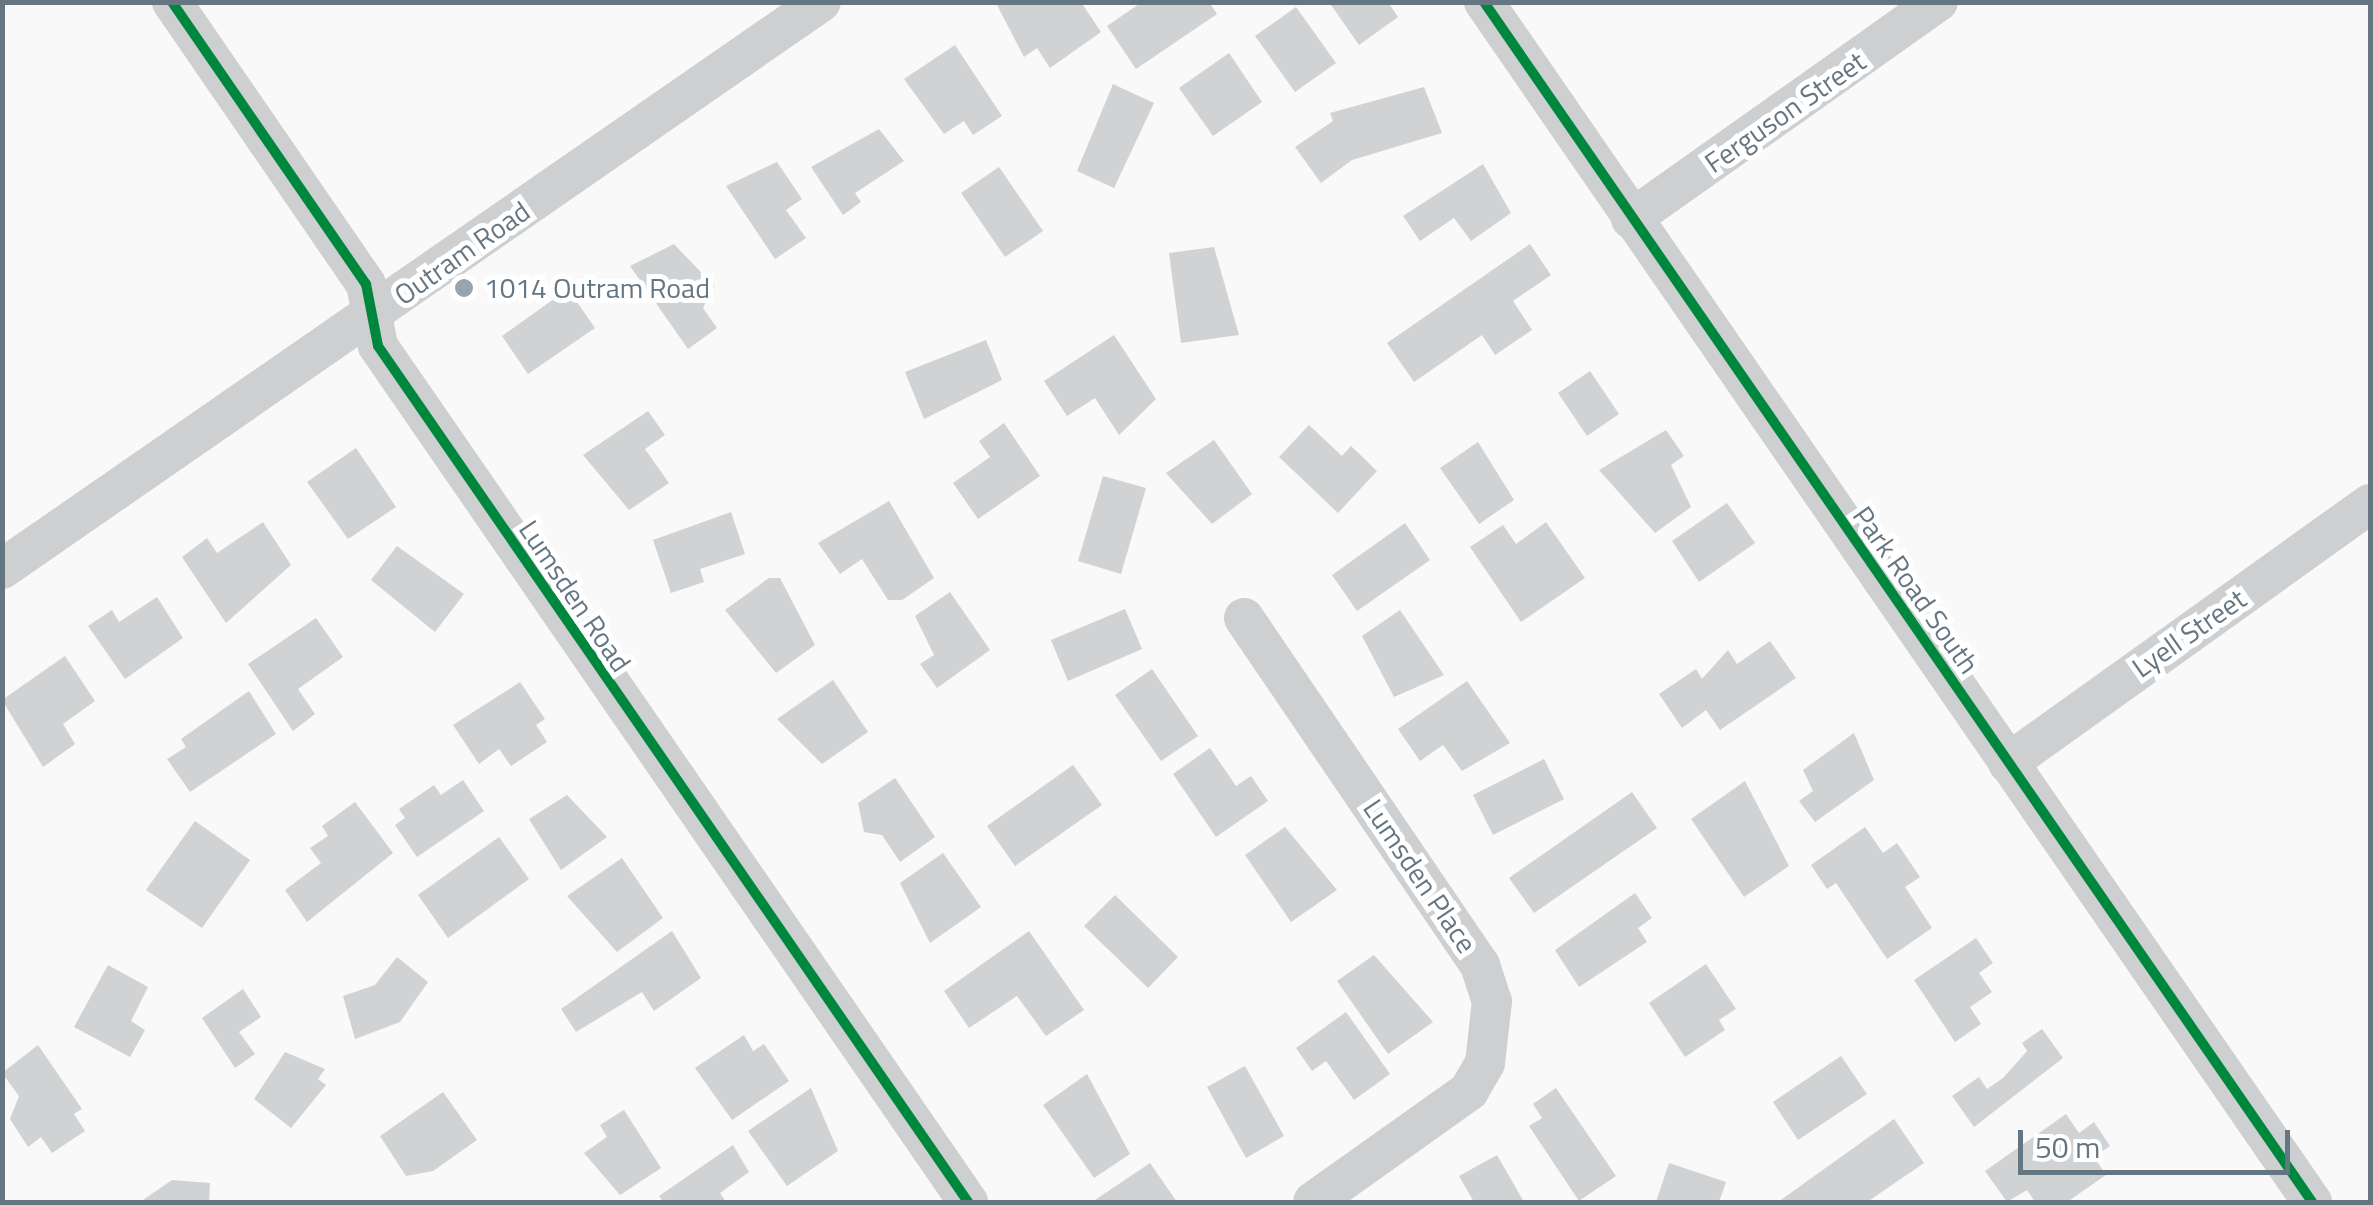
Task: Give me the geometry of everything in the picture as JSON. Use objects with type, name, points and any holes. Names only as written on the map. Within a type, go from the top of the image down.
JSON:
[{"type":"street","name":"Lumsden Road","points":[[172,2],[366,284],[378,346],[968,1202]]},
{"type":"street","name":"Outram Road","points":[[2,570],[822,2]]},
{"type":"street","name":"Park Road South","points":[[1484,2],[2312,1202]]},
{"type":"street","name":"Ferguson Street","points":[[1631,219],[1938,2]]},
{"type":"street","name":"Lyell Street","points":[[2008,762],[2370,504]]},
{"type":"street","name":"Lumsden Place","points":[[1244,618],[1480,966],[1492,1001],[1484,1063],[1469,1091],[1313,1202]]},
{"type":"building","points":[[1081,2],[1101,32],[1050,68],[1037,48],[1024,57],[997,5]]},
{"type":"building","points":[[1142,2],[1209,2],[1217,14],[1136,69],[1107,26]]},
{"type":"building","points":[[1329,2],[1388,2],[1398,17],[1359,45]]},
{"type":"building","points":[[1296,7],[1336,63],[1295,92],[1255,36]]},
{"type":"building","points":[[955,45],[1002,116],[973,135],[964,121],[944,134],[904,79]]},
{"type":"building","points":[[1229,53],[1262,102],[1213,136],[1179,88]]},
{"type":"building","points":[[1113,84],[1154,103],[1114,188],[1077,171]]},
{"type":"building","points":[[1424,87],[1442,133],[1352,160],[1321,183],[1295,147],[1333,121],[1330,113]]},
{"type":"building","points":[[879,129],[904,161],[855,193],[861,202],[843,215],[811,167]]},
{"type":"building","points":[[777,162],[802,199],[786,210],[806,238],[775,259],[726,186]]},
{"type":"building","points":[[1483,164],[1511,213],[1471,241],[1454,218],[1420,241],[1403,216]]},
{"type":"building","points":[[999,167],[1043,231],[1005,257],[961,193]]},
{"type":"building","points":[[674,244],[714,286],[703,308],[717,328],[688,349],[630,266]]},
{"type":"building","points":[[1530,244],[1551,275],[1513,301],[1532,330],[1495,355],[1482,335],[1414,382],[1387,343]]},
{"type":"building","points":[[1214,247],[1239,335],[1181,343],[1169,253]]},
{"type":"building","points":[[568,289],[595,328],[528,374],[502,336]]},
{"type":"building","points":[[1114,335],[1156,399],[1119,435],[1095,398],[1067,416],[1044,381]]},
{"type":"building","points":[[986,340],[1002,380],[924,419],[905,372]]},
{"type":"building","points":[[1590,371],[1619,414],[1587,436],[1558,393]]},
{"type":"building","points":[[648,411],[665,435],[645,449],[669,483],[629,510],[583,455]]},
{"type":"building","points":[[1004,423],[1040,476],[978,519],[953,483],[990,457],[979,441]]},
{"type":"building","points":[[1309,425],[1342,456],[1351,446],[1377,471],[1338,513],[1279,457]]},
{"type":"building","points":[[1666,430],[1684,456],[1671,465],[1691,507],[1655,533],[1599,470]]},
{"type":"building","points":[[1214,440],[1252,494],[1212,524],[1166,473]]},
{"type":"building","points":[[1478,442],[1514,500],[1479,524],[1440,468]]},
{"type":"building","points":[[356,448],[396,507],[348,539],[307,482]]},
{"type":"building","points":[[1103,476],[1146,488],[1121,574],[1078,561]]},
{"type":"building","points":[[889,501],[934,578],[902,600],[888,600],[862,559],[840,574],[818,543]]},
{"type":"building","points":[[1727,503],[1755,543],[1699,582],[1672,541]]},
{"type":"building","points":[[731,512],[745,554],[700,569],[704,582],[671,593],[653,540]]},
{"type":"building","points":[[263,522],[291,565],[226,623],[182,557],[207,538],[217,553]]},
{"type":"building","points":[[1546,522],[1585,578],[1521,622],[1470,547],[1503,525],[1516,544]]},
{"type":"building","points":[[1405,523],[1430,560],[1357,611],[1332,575]]},
{"type":"building","points":[[397,546],[464,594],[435,632],[371,580]]},
{"type":"building","points":[[769,578],[780,578],[815,645],[776,673],[725,610]]},
{"type":"building","points":[[950,592],[990,650],[937,688],[920,664],[934,655],[915,616]]},
{"type":"building","points":[[157,597],[183,638],[125,679],[88,626],[112,610],[119,622]]},
{"type":"building","points":[[1125,609],[1142,649],[1068,681],[1051,640]]},
{"type":"building","points":[[1400,610],[1444,675],[1394,697],[1362,636]]},
{"type":"building","points":[[316,618],[343,657],[298,689],[315,714],[293,731],[248,664]]},
{"type":"building","points":[[1770,641],[1796,678],[1720,730],[1706,710],[1682,728],[1659,694],[1696,669],[1702,679],[1728,650],[1737,664]]},
{"type":"building","points":[[65,656],[95,701],[63,724],[75,744],[43,767],[2,700]]},
{"type":"building","points":[[1152,669],[1198,736],[1161,761],[1115,695]]},
{"type":"building","points":[[833,680],[868,732],[822,764],[777,719]]},
{"type":"building","points":[[1467,681],[1510,743],[1462,771],[1443,745],[1420,761],[1398,729]]},
{"type":"building","points":[[520,682],[545,719],[536,725],[547,742],[511,766],[499,749],[479,764],[453,725]]},
{"type":"building","points":[[249,691],[276,734],[190,792],[167,759],[186,747],[181,739]]},
{"type":"building","points":[[1854,733],[1874,780],[1815,822],[1799,801],[1813,791],[1803,770]]},
{"type":"building","points":[[1210,748],[1236,786],[1251,776],[1268,801],[1216,837],[1173,774]]},
{"type":"building","points":[[1544,759],[1564,799],[1493,835],[1473,795]]},
{"type":"building","points":[[1073,765],[1102,805],[1015,866],[987,826]]},
{"type":"building","points":[[895,778],[935,837],[900,862],[882,835],[864,832],[858,803]]},
{"type":"building","points":[[463,780],[484,811],[417,857],[395,825],[405,818],[399,809],[434,785],[441,795]]},
{"type":"building","points":[[1745,781],[1789,866],[1744,897],[1691,819]]},
{"type":"building","points":[[1632,792],[1657,828],[1534,913],[1509,878]]},
{"type":"building","points":[[567,795],[607,837],[561,870],[529,819]]},
{"type":"building","points":[[355,802],[393,853],[307,922],[285,890],[321,863],[310,848],[328,836],[322,826]]},
{"type":"building","points":[[195,821],[250,860],[202,928],[146,890]]},
{"type":"building","points":[[1285,827],[1337,890],[1291,922],[1245,855]]},
{"type":"building","points":[[1865,827],[1883,853],[1897,843],[1920,877],[1905,887],[1932,928],[1887,959],[1836,883],[1827,889],[1811,865]]},
{"type":"building","points":[[499,837],[529,879],[448,938],[418,895]]},
{"type":"building","points":[[943,853],[981,907],[930,943],[900,883]]},
{"type":"building","points":[[622,858],[663,918],[617,952],[567,896]]},
{"type":"building","points":[[1635,893],[1652,918],[1638,928],[1647,942],[1579,987],[1555,950]]},
{"type":"building","points":[[1115,895],[1178,957],[1148,988],[1084,926]]},
{"type":"building","points":[[672,931],[701,978],[654,1011],[642,992],[576,1032],[561,1009]]},
{"type":"building","points":[[1029,931],[1084,1010],[1046,1036],[1017,996],[969,1028],[944,991]]},
{"type":"building","points":[[1976,938],[1993,963],[1979,973],[1992,992],[1970,1007],[1981,1024],[1955,1042],[1914,980]]},
{"type":"building","points":[[1374,955],[1433,1022],[1388,1054],[1337,981]]},
{"type":"building","points":[[397,957],[428,982],[400,1022],[355,1039],[343,996],[375,985]]},
{"type":"building","points":[[1706,964],[1736,1009],[1719,1020],[1725,1030],[1685,1057],[1649,1003]]},
{"type":"building","points":[[108,965],[148,987],[131,1021],[145,1030],[130,1057],[74,1027]]},
{"type":"building","points":[[243,989],[261,1017],[239,1032],[255,1054],[235,1068],[202,1018]]},
{"type":"building","points":[[1346,1012],[1390,1074],[1354,1100],[1326,1061],[1312,1071],[1296,1048]]},
{"type":"building","points":[[2042,1029],[2063,1058],[1974,1127],[1952,1096],[1979,1077],[1987,1089],[2003,1078],[2027,1051],[2022,1043]]},
{"type":"building","points":[[744,1035],[753,1051],[764,1044],[789,1081],[732,1120],[695,1068]]},
{"type":"building","points":[[38,1045],[82,1109],[74,1114],[85,1131],[52,1153],[41,1137],[28,1147],[10,1119],[19,1096],[2,1073]]},
{"type":"building","points":[[285,1052],[325,1069],[318,1079],[326,1085],[291,1128],[254,1099]]},
{"type":"building","points":[[1841,1056],[1867,1094],[1798,1140],[1773,1102]]},
{"type":"building","points":[[1245,1066],[1284,1136],[1246,1158],[1207,1087]]},
{"type":"building","points":[[1087,1074],[1130,1154],[1094,1178],[1043,1105]]},
{"type":"building","points":[[811,1088],[838,1151],[787,1186],[748,1131]]},
{"type":"building","points":[[1556,1088],[1616,1176],[1579,1201],[1529,1126],[1542,1118],[1533,1104]]},
{"type":"building","points":[[443,1092],[477,1140],[433,1171],[406,1176],[380,1136]]},
{"type":"building","points":[[624,1110],[661,1168],[620,1195],[584,1153],[607,1137],[600,1125]]},
{"type":"building","points":[[2066,1114],[2079,1133],[2094,1122],[2110,1146],[2094,1157],[2106,1175],[2067,1202],[2035,1202],[2027,1190],[2007,1202],[1985,1171]]},
{"type":"building","points":[[1894,1119],[1924,1163],[1867,1202],[1778,1202]]},
{"type":"building","points":[[733,1145],[749,1172],[720,1193],[726,1202],[663,1202],[659,1196]]},
{"type":"building","points":[[1497,1155],[1524,1202],[1474,1202],[1459,1176]]},
{"type":"building","points":[[1150,1163],[1177,1202],[1092,1202]]},
{"type":"building","points":[[1669,1163],[1726,1182],[1719,1202],[1656,1202]]},
{"type":"building","points":[[172,1180],[210,1183],[209,1202],[140,1202]]},
{"type":"cycle path","points":[[172,2],[366,284],[378,346],[968,1202]]},
{"type":"cycle path","points":[[1484,2],[2312,1202]]},
{"type":"place","name":"1014 Outram Road","points":[[464,288]]}]
